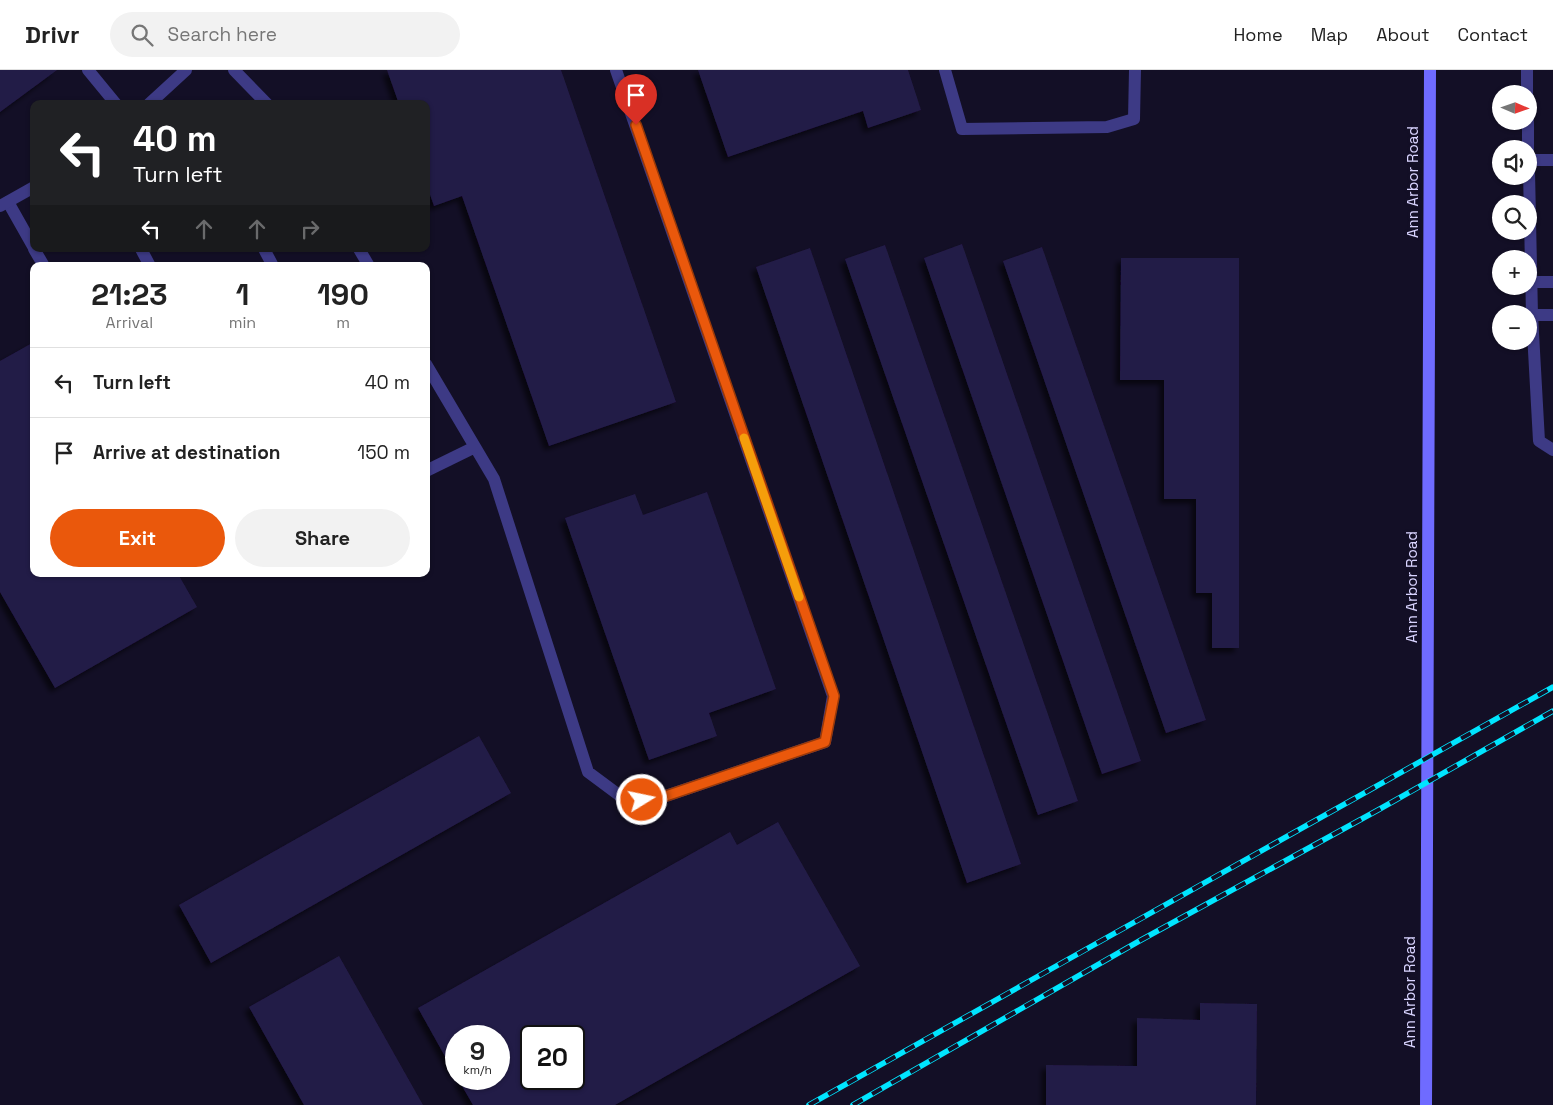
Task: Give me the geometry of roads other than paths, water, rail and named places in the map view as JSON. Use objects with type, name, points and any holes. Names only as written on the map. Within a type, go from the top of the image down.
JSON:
[{"type":"main road","name":"Ann Arbor Road","points":[[1426,1105],[1430,70]]},
{"type":"street","points":[[88,70],[113,100]]},
{"type":"street","points":[[153,100],[186,70]]},
{"type":"street","points":[[234,70],[263,100]]},
{"type":"street","points":[[430,371],[494,479],[588,772],[627,801],[657,799],[825,742],[834,696],[616,70]]},
{"type":"street","points":[[945,70],[962,129],[1107,127],[1134,119],[1135,70]]},
{"type":"street","points":[[1526,70],[1527,85]]},
{"type":"street","points":[[1537,160],[1553,160]]},
{"type":"street","points":[[1529,185],[1531,250]]},
{"type":"street","points":[[30,190],[4,204],[30,242]]},
{"type":"street","points":[[1537,282],[1553,282]]},
{"type":"street","points":[[1537,315],[1553,315]]},
{"type":"street","points":[[1534,350],[1539,441],[1553,450]]},
{"type":"street","points":[[430,470],[475,447]]},
{"type":"railway","points":[[809,1105],[1553,687]]},
{"type":"railway","points":[[853,1105],[1141,940],[1378,810],[1553,711]]}]
